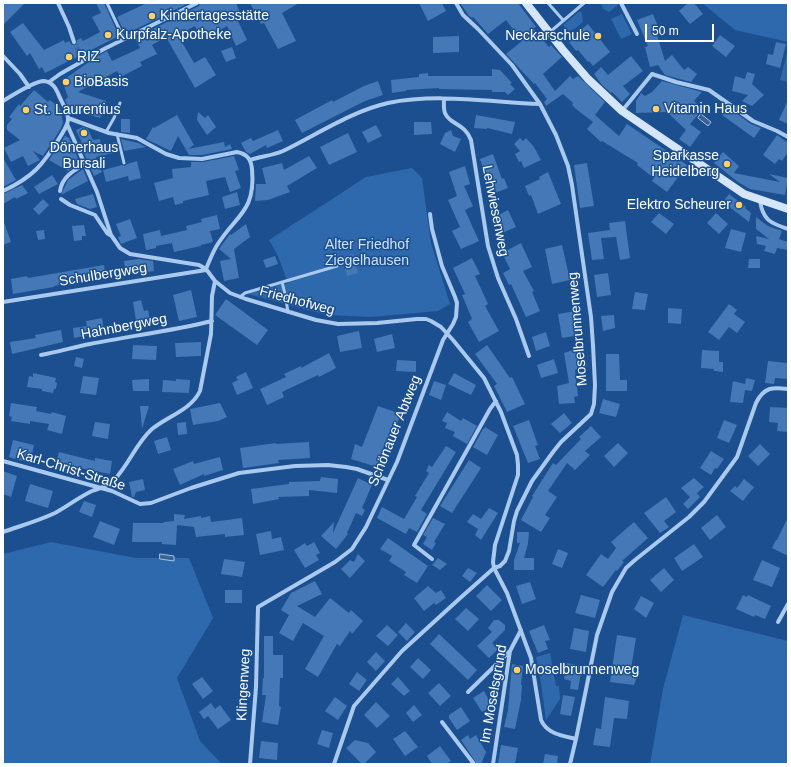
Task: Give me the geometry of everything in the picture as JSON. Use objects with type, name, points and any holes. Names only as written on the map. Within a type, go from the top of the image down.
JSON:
[{"type":"main road","points":[[529,4],[549,33],[592,83],[622,111],[744,194],[760,201],[788,209]]},
{"type":"street","points":[[58,3],[74,42]]},
{"type":"street","points":[[3,101],[41,82],[49,82],[60,74],[124,39],[197,3]]},
{"type":"street","name":"Moselbrunnenweg","points":[[334,764],[354,706],[402,651],[494,568],[500,566],[505,561],[514,521],[532,481],[553,452],[591,414],[595,394],[591,317],[568,166],[556,135],[540,104],[512,65],[463,15],[456,3]]},
{"type":"street","points":[[621,3],[637,34]]},
{"type":"street","points":[[81,55],[83,61]]},
{"type":"street","points":[[3,56],[20,74],[29,87]]},
{"type":"street","points":[[622,111],[652,74],[676,82],[709,90],[753,121],[788,137]]},
{"type":"street","points":[[3,191],[36,171],[47,159],[67,124],[68,118],[56,90],[49,82]]},
{"type":"street","points":[[250,160],[282,151],[345,120],[381,105],[406,101],[444,99],[540,104]]},
{"type":"street","name":"Lehwiesenweg","points":[[444,99],[446,115],[463,128],[471,140],[488,246],[498,278],[516,319],[529,356]]},
{"type":"street","points":[[67,124],[97,192],[111,235],[120,248],[128,254],[195,264],[206,270],[216,246],[242,215],[250,201],[252,170],[250,160],[245,155],[237,152],[202,159],[179,158],[166,154],[136,138],[106,132],[68,118]]},
{"type":"street","points":[[60,191],[62,181],[85,164]]},
{"type":"street","points":[[61,199],[70,206],[95,215],[107,233],[111,235]]},
{"type":"street","points":[[760,201],[762,212],[767,220],[788,229]]},
{"type":"street","name":"Schönauer Abtweg","points":[[258,607],[345,556],[355,545],[366,527],[388,480],[414,417],[440,346],[456,317],[457,303],[442,266],[432,229],[430,214]]},
{"type":"street","name":"Friedhofweg","points":[[206,270],[215,281],[227,291],[240,297],[316,320],[338,324],[377,323],[426,319],[436,323],[447,333],[484,378],[496,401],[517,455],[518,475],[495,545],[493,562],[494,568]]},
{"type":"street","name":"Schulbergweg","points":[[3,302],[206,270]]},
{"type":"street","points":[[3,532],[45,517],[92,491],[109,485],[123,470],[149,432],[187,406],[198,396],[210,340],[212,296],[215,281]]},
{"type":"street","name":"Hahnbergweg","points":[[42,355],[64,351],[88,344],[212,321]]},
{"type":"street","points":[[570,764],[599,630],[617,582],[626,568],[689,517],[704,502],[737,457],[756,403],[761,395],[771,388],[788,389]]},
{"type":"street","points":[[432,559],[414,545],[490,409],[496,401]]},
{"type":"street","name":"Karl-Christ-Straße","points":[[3,461],[112,491],[135,502],[146,504],[234,475],[295,466],[346,466],[388,480]]},
{"type":"street","points":[[494,568],[508,593],[533,666],[540,715],[543,724],[552,732],[576,739]]},
{"type":"street","points":[[778,622],[788,604]]},
{"type":"street","name":"Klingenweg","points":[[250,764],[256,687],[258,607]]},
{"type":"street","name":"Im Moselsgrund","points":[[493,764],[510,651],[521,630]]},
{"type":"street","points":[[468,692],[510,651]]},
{"type":"street","name":"Im Moselsgrund","points":[[442,722],[474,764]]},
{"type":"lane","points":[[107,3],[124,39]]},
{"type":"lane","points":[[548,3],[563,20]]},
{"type":"lane","points":[[576,3],[579,7]]},
{"type":"lane","points":[[549,33],[584,3]]},
{"type":"lane","points":[[106,132],[120,103]]},
{"type":"lane","points":[[118,134],[124,163]]},
{"type":"lane","points":[[240,297],[245,293],[336,266]]},
{"type":"lane","points":[[282,282],[288,312]]},
{"type":"green space","points":[[601,3],[616,3],[618,5],[609,12],[603,9]]},
{"type":"green space","points":[[702,3],[788,3],[788,42],[735,30]]},
{"type":"green space","points":[[580,11],[583,22],[576,28],[569,31],[563,25]]},
{"type":"green space","points":[[622,14],[632,34],[621,39],[611,19]]},
{"type":"green space","points":[[788,50],[788,82],[780,80]]},
{"type":"green space","name":"Alter Friedhof Ziegelhausen","points":[[412,168],[422,178],[431,243],[450,304],[438,311],[371,317],[327,315],[248,294],[288,283],[278,256],[269,240],[366,177]]},
{"type":"green space","points":[[51,542],[136,558],[189,558],[213,618],[177,678],[200,741],[222,764],[3,764],[3,554]]},
{"type":"green space","points":[[683,615],[788,641],[788,764],[650,764],[663,689]]},
{"type":"green space","points":[[550,653],[556,686],[559,686],[560,699],[546,720],[536,657]]},
{"type":"shaded area","points":[[701,114],[711,122],[708,126],[698,118]]},
{"type":"shaded area","points":[[160,554],[174,556],[174,561],[160,559]]},
{"type":"building","points":[[3,3],[25,3],[3,25]]},
{"type":"building","points":[[96,3],[104,3],[119,36],[45,73],[42,67],[39,69],[30,53],[27,56],[10,32],[23,23],[44,50],[64,40],[65,43],[69,41],[72,45],[75,45],[77,40],[81,38],[83,41],[100,32],[92,17],[101,13]]},
{"type":"building","points":[[147,3],[189,3],[125,33],[117,17]]},
{"type":"building","points":[[200,3],[236,3],[243,19],[238,21],[247,40],[236,46],[227,26],[212,35],[210,32],[200,37],[195,26],[178,35],[194,63],[205,57],[216,75],[195,88],[166,37],[152,45],[157,54],[140,62],[142,66],[120,77],[117,71],[78,92],[106,101],[100,118],[69,109],[65,100],[68,97],[62,81],[107,51],[112,61],[140,48],[135,38],[199,6]]},
{"type":"building","points":[[250,3],[299,3],[282,13],[296,41],[278,49],[264,23],[261,24]]},
{"type":"building","points":[[419,3],[442,3],[446,11],[428,21]]},
{"type":"building","points":[[460,3],[518,3],[536,27],[533,28],[549,47],[551,45],[562,57],[543,74],[555,91],[570,76],[573,79],[578,76],[605,102],[595,115],[619,136],[627,124],[687,165],[667,192],[652,181],[654,178],[637,165],[638,163],[602,141],[601,142],[587,129],[593,122],[576,109],[572,105],[573,103],[563,94],[546,106],[544,102],[547,99],[535,83],[534,84],[506,54],[522,41],[506,20],[488,34],[473,17],[472,18],[469,16]]},
{"type":"building","points":[[688,3],[694,3],[703,14],[690,24],[679,11]]},
{"type":"building","points":[[653,14],[661,34],[657,35],[665,61],[672,55],[684,70],[688,67],[697,74],[691,82],[665,75],[658,65],[650,67],[645,47],[648,46],[637,20]]},
{"type":"building","points":[[588,24],[610,52],[593,66],[578,50],[576,51],[569,42]]},
{"type":"building","points":[[720,35],[735,46],[726,57],[712,46]]},
{"type":"building","points":[[459,36],[459,52],[433,53],[433,37]]},
{"type":"building","points":[[776,42],[786,44],[780,68],[766,64],[768,54],[773,55]]},
{"type":"building","points":[[232,47],[236,58],[226,62],[221,51]]},
{"type":"building","points":[[631,56],[643,71],[623,86],[630,94],[622,102],[602,85],[594,74],[601,67],[608,75]]},
{"type":"building","points":[[492,69],[500,70],[512,83],[510,84],[515,89],[508,95],[505,92],[492,92],[492,90],[439,88],[406,90],[392,93],[391,80],[419,77],[419,74],[428,73],[428,76],[492,76]]},
{"type":"building","points":[[747,72],[755,74],[752,84],[764,95],[752,106],[742,101],[748,95],[732,91],[735,76],[745,79]]},
{"type":"building","points":[[378,81],[383,95],[365,101],[302,133],[295,120],[332,100],[333,102],[364,86]]},
{"type":"building","points":[[662,81],[702,92],[694,101],[703,109],[690,124],[701,132],[690,147],[679,139],[686,130],[667,112],[636,113],[636,101],[641,93],[645,96],[652,92]]},
{"type":"building","points":[[34,90],[48,102],[50,100],[60,108],[63,123],[43,156],[33,151],[40,160],[28,166],[23,156],[11,162],[4,148],[20,140],[7,130],[7,125],[12,119],[9,117],[19,104],[20,106]]},
{"type":"building","points":[[788,100],[788,124],[779,120]]},
{"type":"building","points":[[729,108],[751,124],[761,128],[754,138],[722,115]]},
{"type":"building","points":[[198,112],[205,118],[208,115],[216,127],[207,135],[197,120]]},
{"type":"building","points":[[177,115],[194,145],[188,149],[224,142],[225,147],[230,144],[232,149],[202,155],[189,155],[178,136],[171,151],[146,139],[153,127],[154,128]]},
{"type":"building","points":[[476,115],[515,122],[512,134],[487,128],[474,128]]},
{"type":"building","points":[[121,119],[130,119],[130,133],[121,132]]},
{"type":"building","points":[[414,122],[431,122],[432,134],[414,135]]},
{"type":"building","points":[[376,125],[382,136],[368,143],[362,132]]},
{"type":"building","points":[[83,127],[88,129],[93,140],[100,139],[101,145],[116,142],[118,152],[96,157],[102,172],[94,176],[79,142],[82,143],[76,130]]},
{"type":"building","points":[[278,130],[283,141],[267,148],[266,145],[250,154],[246,152],[241,143],[251,138],[253,141]]},
{"type":"building","points":[[451,130],[453,136],[461,139],[455,152],[440,144],[445,133]]},
{"type":"building","points":[[348,133],[357,152],[329,165],[320,147]]},
{"type":"building","points":[[777,135],[788,143],[788,152],[782,161],[779,159],[775,164],[763,155]]},
{"type":"building","points":[[65,136],[69,138],[80,163],[68,171],[49,160]]},
{"type":"building","points":[[520,138],[523,141],[526,138],[534,147],[541,160],[524,168],[521,161],[519,162],[515,154],[520,151],[514,144]]},
{"type":"building","points":[[121,139],[138,143],[146,147],[124,151]]},
{"type":"building","points":[[723,152],[739,166],[734,173],[780,182],[769,174],[788,178],[785,195],[750,189],[738,182],[714,163]]},
{"type":"building","points":[[493,154],[502,179],[504,178],[508,188],[492,194],[480,159]]},
{"type":"building","points":[[234,156],[239,170],[235,171],[241,188],[230,192],[225,177],[206,181],[209,195],[183,201],[183,203],[175,205],[173,197],[159,201],[154,183],[173,178],[172,169],[191,167],[191,162],[203,162]]},
{"type":"building","points":[[309,156],[317,168],[287,186],[290,192],[268,200],[255,201],[256,184],[266,184],[262,168],[282,163],[284,170]]},
{"type":"building","points":[[3,158],[16,180],[3,187]]},
{"type":"building","points":[[137,161],[141,178],[129,181],[128,176],[106,182],[103,170],[122,165],[125,166]]},
{"type":"building","points":[[587,163],[594,206],[580,208],[574,165]]},
{"type":"building","points":[[465,166],[470,184],[464,186],[473,206],[465,210],[479,241],[461,249],[452,231],[460,227],[448,200],[457,196],[449,172]]},
{"type":"building","points":[[83,169],[88,181],[61,195],[68,180]]},
{"type":"building","points":[[548,172],[561,204],[538,214],[531,195],[529,196],[525,186],[540,179],[539,177]]},
{"type":"building","points":[[52,175],[58,184],[39,194],[34,187]]},
{"type":"building","points":[[22,185],[28,193],[16,199],[15,197],[3,204],[3,194]]},
{"type":"building","points":[[237,192],[240,205],[225,209],[222,197]]},
{"type":"building","points":[[93,194],[97,207],[90,209],[77,204],[75,199]]},
{"type":"building","points":[[729,194],[746,207],[745,208],[751,213],[749,222],[723,202]]},
{"type":"building","points":[[43,199],[49,205],[39,215],[33,209]]},
{"type":"building","points":[[508,210],[516,227],[502,233],[495,217]]},
{"type":"building","points":[[659,213],[674,224],[666,234],[651,222]]},
{"type":"building","points":[[716,213],[728,224],[719,234],[707,223]]},
{"type":"building","points":[[217,215],[220,229],[210,231],[213,242],[174,252],[172,243],[156,246],[156,248],[146,250],[143,234],[160,230],[161,236],[187,230],[186,226],[202,222],[201,219]]},
{"type":"building","points":[[756,217],[768,226],[782,231],[779,239],[788,242],[788,250],[777,248],[775,254],[764,251],[766,246],[757,244],[756,236],[769,239],[756,229]]},
{"type":"building","points":[[130,219],[137,238],[121,244],[118,237],[121,236],[116,224]]},
{"type":"building","points":[[625,221],[630,258],[620,260],[616,237],[601,238],[604,259],[592,260],[588,233],[610,230],[609,223]]},
{"type":"building","points":[[3,222],[11,242],[3,245]]},
{"type":"building","points":[[246,224],[250,237],[234,249],[239,278],[224,281],[220,261],[231,259],[219,249],[230,234],[231,235]]},
{"type":"building","points":[[84,225],[86,236],[82,236],[82,240],[74,241],[72,226]]},
{"type":"building","points":[[731,229],[746,233],[741,252],[725,248]]},
{"type":"building","points":[[44,230],[45,239],[38,240],[36,231]]},
{"type":"building","points":[[521,243],[532,267],[523,271],[534,291],[532,292],[540,311],[526,317],[511,284],[509,285],[503,273],[510,269],[502,253]]},
{"type":"building","points":[[562,245],[570,280],[552,284],[545,249]]},
{"type":"building","points":[[353,254],[358,273],[347,276],[342,257]]},
{"type":"building","points":[[275,256],[278,264],[266,268],[263,260]]},
{"type":"building","points":[[472,258],[480,274],[475,276],[488,304],[485,306],[499,331],[479,342],[468,322],[472,319],[462,295],[465,294],[453,268]]},
{"type":"building","points":[[139,259],[153,261],[154,271],[126,275],[124,261]]},
{"type":"building","points":[[749,259],[760,259],[760,268],[748,268]]},
{"type":"building","points":[[104,265],[106,277],[77,282],[78,284],[69,285],[68,283],[13,294],[11,279],[27,276],[28,278]]},
{"type":"building","points":[[608,273],[611,295],[597,297],[594,275]]},
{"type":"building","points":[[191,290],[197,317],[179,321],[173,295]]},
{"type":"building","points":[[635,292],[648,294],[645,310],[632,309]]},
{"type":"building","points":[[226,299],[268,330],[257,345],[215,315]]},
{"type":"building","points":[[141,300],[144,311],[148,310],[151,325],[137,327],[133,302]]},
{"type":"building","points":[[729,304],[737,310],[734,314],[745,322],[737,333],[729,327],[719,340],[708,332]]},
{"type":"building","points":[[668,308],[682,309],[681,324],[668,323]]},
{"type":"building","points":[[576,311],[580,335],[562,338],[558,314]]},
{"type":"building","points":[[614,315],[615,328],[603,331],[601,316]]},
{"type":"building","points":[[102,318],[104,332],[74,338],[73,328],[87,326],[86,321]]},
{"type":"building","points":[[61,330],[63,342],[12,354],[10,342],[36,338],[35,335]]},
{"type":"building","points":[[359,331],[362,348],[340,352],[337,336]]},
{"type":"building","points":[[546,332],[550,346],[536,351],[532,337]]},
{"type":"building","points":[[392,334],[395,348],[377,352],[374,339]]},
{"type":"building","points":[[201,342],[201,356],[176,357],[175,343]]},
{"type":"building","points":[[133,345],[157,346],[156,360],[132,359]]},
{"type":"building","points":[[487,345],[510,378],[512,377],[525,404],[507,412],[494,386],[497,384],[475,354]]},
{"type":"building","points":[[582,347],[587,366],[575,370],[578,396],[574,397],[575,403],[559,404],[557,386],[569,383],[564,353]]},
{"type":"building","points":[[702,350],[719,351],[719,362],[723,362],[723,372],[714,371],[714,369],[701,368]]},
{"type":"building","points":[[329,353],[336,368],[319,377],[318,375],[282,392],[284,397],[267,405],[260,389],[286,377],[284,374],[301,366],[301,368]]},
{"type":"building","points":[[606,354],[619,354],[620,380],[627,380],[627,391],[606,391]]},
{"type":"building","points":[[76,357],[84,359],[82,368],[74,366]]},
{"type":"building","points":[[554,359],[558,373],[541,378],[537,365]]},
{"type":"building","points":[[397,360],[416,361],[416,372],[396,371]]},
{"type":"building","points":[[768,361],[788,363],[787,379],[775,378],[774,384],[765,383]]},
{"type":"building","points":[[246,372],[253,388],[237,395],[232,383],[238,380],[236,377]]},
{"type":"building","points":[[33,373],[56,378],[56,389],[54,389],[53,393],[42,391],[42,389],[27,387],[29,376],[33,377]]},
{"type":"building","points":[[454,373],[476,385],[471,395],[448,384]]},
{"type":"building","points":[[83,376],[99,378],[96,395],[80,393]]},
{"type":"building","points":[[746,378],[755,380],[752,391],[745,390],[743,403],[730,402],[733,381],[745,384]]},
{"type":"building","points":[[149,379],[149,391],[133,391],[132,380]]},
{"type":"building","points":[[176,379],[190,380],[189,393],[162,392],[163,380],[176,381]]},
{"type":"building","points":[[434,381],[446,385],[441,400],[429,395]]},
{"type":"building","points":[[603,399],[620,404],[616,417],[599,413]]},
{"type":"building","points":[[11,403],[37,407],[36,411],[51,414],[52,412],[66,416],[62,434],[47,430],[49,424],[30,421],[30,424],[11,421],[12,417],[9,416]]},
{"type":"building","points":[[220,403],[227,417],[218,421],[193,425],[190,409]]},
{"type":"building","points":[[140,406],[149,406],[142,429]]},
{"type":"building","points":[[378,406],[401,414],[389,444],[385,443],[377,467],[351,459],[355,444],[362,447]]},
{"type":"building","points":[[770,407],[788,408],[788,432],[777,431],[778,423],[769,422]]},
{"type":"building","points":[[447,412],[461,421],[463,418],[477,426],[467,444],[453,436],[455,432],[445,428],[447,423],[442,421]]},
{"type":"building","points":[[564,413],[572,423],[560,433],[551,424]]},
{"type":"building","points":[[529,420],[538,445],[535,446],[540,459],[528,463],[513,426]]},
{"type":"building","points":[[724,420],[737,425],[729,443],[717,438]]},
{"type":"building","points":[[95,422],[110,424],[108,439],[92,436]]},
{"type":"building","points":[[186,422],[187,434],[178,435],[177,423]]},
{"type":"building","points":[[591,426],[601,437],[585,451],[590,455],[575,470],[567,463],[548,491],[557,497],[545,515],[550,518],[541,532],[521,520],[533,497],[532,496],[553,463],[556,465],[581,439],[579,437]]},
{"type":"building","points":[[485,427],[498,435],[487,455],[473,447]]},
{"type":"building","points":[[167,437],[171,450],[158,454],[154,441]]},
{"type":"building","points":[[13,440],[34,445],[30,463],[9,457]]},
{"type":"building","points":[[309,442],[310,458],[278,460],[279,463],[243,468],[240,448],[276,443]]},
{"type":"building","points":[[618,443],[628,453],[614,467],[604,456]]},
{"type":"building","points":[[760,444],[770,454],[758,466],[748,456]]},
{"type":"building","points":[[446,446],[456,452],[421,510],[427,514],[417,532],[409,528],[406,534],[377,518],[382,507],[404,519],[417,497],[415,496],[429,473],[426,471],[429,465],[432,467]]},
{"type":"building","points":[[711,451],[724,459],[717,469],[715,468],[711,475],[700,468]]},
{"type":"building","points":[[59,452],[95,461],[95,458],[112,461],[110,474],[80,468],[78,474],[55,468]]},
{"type":"building","points":[[220,457],[223,470],[204,476],[204,474],[180,485],[173,469],[193,461],[194,464]]},
{"type":"building","points":[[469,460],[481,468],[452,513],[440,506]]},
{"type":"building","points":[[3,471],[17,476],[11,497],[3,494]]},
{"type":"building","points":[[321,477],[338,479],[337,493],[309,490],[309,496],[278,497],[279,499],[253,504],[251,489],[289,484],[289,482],[320,481]]},
{"type":"building","points":[[358,478],[372,485],[362,508],[365,510],[362,516],[356,513],[347,533],[348,534],[336,549],[321,536],[334,522],[333,533]]},
{"type":"building","points":[[694,478],[704,487],[697,493],[700,497],[688,509],[683,504],[690,497],[681,488]]},
{"type":"building","points":[[143,479],[145,490],[136,492],[134,497],[132,497],[129,482]]},
{"type":"building","points":[[744,479],[754,487],[743,501],[730,491],[735,486],[737,488]]},
{"type":"building","points":[[30,484],[53,491],[48,508],[25,501]]},
{"type":"building","points":[[666,497],[676,512],[664,521],[669,527],[660,533],[644,513]]},
{"type":"building","points":[[84,501],[96,505],[92,517],[79,512]]},
{"type":"building","points":[[489,508],[498,513],[481,540],[475,535],[478,529],[467,522],[473,514],[481,519]]},
{"type":"building","points":[[174,514],[185,515],[184,519],[210,516],[211,522],[242,518],[244,535],[225,537],[225,534],[196,537],[194,527],[177,525],[176,545],[162,544],[162,542],[132,542],[133,523],[163,523],[174,521]]},
{"type":"building","points":[[717,515],[726,527],[710,540],[701,528]]},
{"type":"building","points":[[788,517],[788,556],[772,548]]},
{"type":"building","points":[[433,518],[445,524],[434,542],[436,543],[432,550],[423,544],[427,537],[423,535]]},
{"type":"building","points":[[100,521],[120,529],[114,545],[93,537]]},
{"type":"building","points":[[634,522],[648,538],[622,561],[624,562],[603,587],[586,575],[601,554],[608,559],[616,548],[611,542]]},
{"type":"building","points":[[271,531],[272,539],[281,537],[284,550],[260,555],[256,534]]},
{"type":"building","points":[[517,532],[529,532],[528,544],[524,558],[534,558],[534,570],[514,570],[514,560],[520,543],[517,543]]},
{"type":"building","points":[[388,538],[428,566],[417,583],[404,575],[406,572],[389,561],[392,556],[380,549]]},
{"type":"building","points":[[314,542],[320,553],[316,555],[319,560],[305,568],[294,550],[305,543],[307,546]]},
{"type":"building","points":[[694,544],[703,557],[682,571],[674,558]]},
{"type":"building","points":[[558,549],[568,553],[562,568],[552,564]]},
{"type":"building","points":[[358,554],[365,561],[350,578],[341,569],[350,560],[354,562]]},
{"type":"building","points":[[438,558],[447,564],[440,570],[432,565]]},
{"type":"building","points":[[224,559],[245,562],[242,577],[221,574]]},
{"type":"building","points":[[762,560],[780,568],[772,587],[753,580]]},
{"type":"building","points":[[468,568],[477,573],[470,582],[462,576]]},
{"type":"building","points":[[664,568],[674,580],[661,592],[650,580]]},
{"type":"building","points":[[315,581],[322,594],[297,606],[315,617],[330,598],[349,613],[351,610],[363,621],[352,634],[350,631],[340,646],[337,644],[318,677],[305,669],[324,636],[303,623],[293,641],[279,633],[289,615],[281,610],[291,593]]},
{"type":"building","points":[[530,582],[536,599],[522,604],[516,586]]},
{"type":"building","points":[[487,585],[502,600],[491,611],[476,596]]},
{"type":"building","points":[[428,586],[436,593],[441,590],[446,598],[436,605],[434,603],[424,611],[414,598]]},
{"type":"building","points":[[225,590],[242,590],[242,603],[225,603]]},
{"type":"building","points":[[581,595],[600,600],[595,618],[575,613]]},
{"type":"building","points":[[743,595],[747,597],[748,595],[771,606],[765,619],[755,615],[754,617],[736,609]]},
{"type":"building","points":[[641,596],[654,603],[646,618],[634,609]]},
{"type":"building","points":[[466,608],[479,619],[468,631],[455,619]]},
{"type":"building","points":[[494,620],[499,620],[505,625],[505,630],[492,643],[498,649],[489,658],[477,646],[492,632],[488,628]]},
{"type":"building","points":[[406,623],[415,632],[407,641],[398,632]]},
{"type":"building","points":[[387,625],[398,635],[388,646],[376,636]]},
{"type":"building","points":[[544,625],[550,640],[545,641],[548,649],[538,653],[529,631]]},
{"type":"building","points":[[574,628],[589,631],[586,652],[570,649]]},
{"type":"building","points":[[439,634],[477,670],[468,680],[430,644]]},
{"type":"building","points":[[617,635],[636,638],[631,669],[637,676],[634,685],[610,682]]},
{"type":"building","points":[[264,636],[273,636],[273,655],[283,655],[283,678],[280,678],[279,706],[281,707],[278,725],[262,722],[266,695],[262,695],[264,678]]},
{"type":"building","points":[[376,652],[385,661],[376,671],[367,662]]},
{"type":"building","points":[[418,658],[431,670],[423,679],[410,667]]},
{"type":"building","points":[[567,663],[582,666],[578,690],[570,689],[571,681],[564,679]]},
{"type":"building","points":[[512,664],[523,666],[521,700],[515,729],[504,727],[508,710]]},
{"type":"building","points":[[357,672],[367,680],[359,691],[349,684]]},
{"type":"building","points":[[202,677],[213,691],[203,699],[192,684]]},
{"type":"building","points":[[398,677],[410,691],[404,696],[391,684]]},
{"type":"building","points":[[439,683],[451,696],[440,706],[428,693]]},
{"type":"building","points":[[484,691],[492,706],[482,712],[473,698]]},
{"type":"building","points":[[563,695],[575,697],[571,716],[560,714]]},
{"type":"building","points":[[335,697],[347,706],[338,720],[325,711]]},
{"type":"building","points":[[605,697],[629,701],[627,719],[614,718],[610,747],[593,745],[596,728],[601,729]]},
{"type":"building","points":[[376,702],[390,716],[377,728],[364,715]]},
{"type":"building","points":[[211,703],[215,709],[220,705],[231,720],[218,729],[208,716],[204,719],[199,712]]},
{"type":"building","points":[[414,705],[422,715],[413,722],[406,713]]},
{"type":"building","points":[[461,707],[470,721],[457,730],[449,718],[449,715]]},
{"type":"building","points":[[322,730],[333,733],[329,748],[317,744]]},
{"type":"building","points":[[405,731],[418,747],[405,756],[393,739]]},
{"type":"building","points":[[468,735],[470,739],[476,735],[486,752],[481,764],[477,764],[461,740]]},
{"type":"building","points":[[355,740],[368,743],[376,752],[364,764],[362,764],[346,748]]},
{"type":"building","points":[[261,741],[278,743],[277,760],[259,758]]},
{"type":"building","points":[[501,745],[518,748],[515,764],[498,764]]},
{"type":"building","points":[[440,746],[451,761],[446,764],[432,764],[427,756]]},
{"type":"building","points":[[545,754],[558,756],[557,764],[543,764]]},
{"type":"tunnel","points":[[74,42],[81,55]]},
{"type":"place","name":"Kindertagesstätte","points":[[152,16]]},
{"type":"place","name":"Kurpfalz-Apotheke","points":[[108,35]]},
{"type":"place","name":"Neckarschule","points":[[598,36]]},
{"type":"place","name":"RIZ","points":[[69,57]]},
{"type":"place","name":"BioBasis","points":[[66,82]]},
{"type":"place","name":"Vitamin Haus","points":[[656,109]]},
{"type":"place","name":"St. Laurentius","points":[[26,110]]},
{"type":"place","name":"Dönerhaus Bursali","points":[[84,133]]},
{"type":"place","name":"Sparkasse Heidelberg","points":[[727,164]]},
{"type":"place","name":"Elektro Scheurer","points":[[739,205]]},
{"type":"place","name":"Moselbrunnenweg","points":[[517,670]]}]
